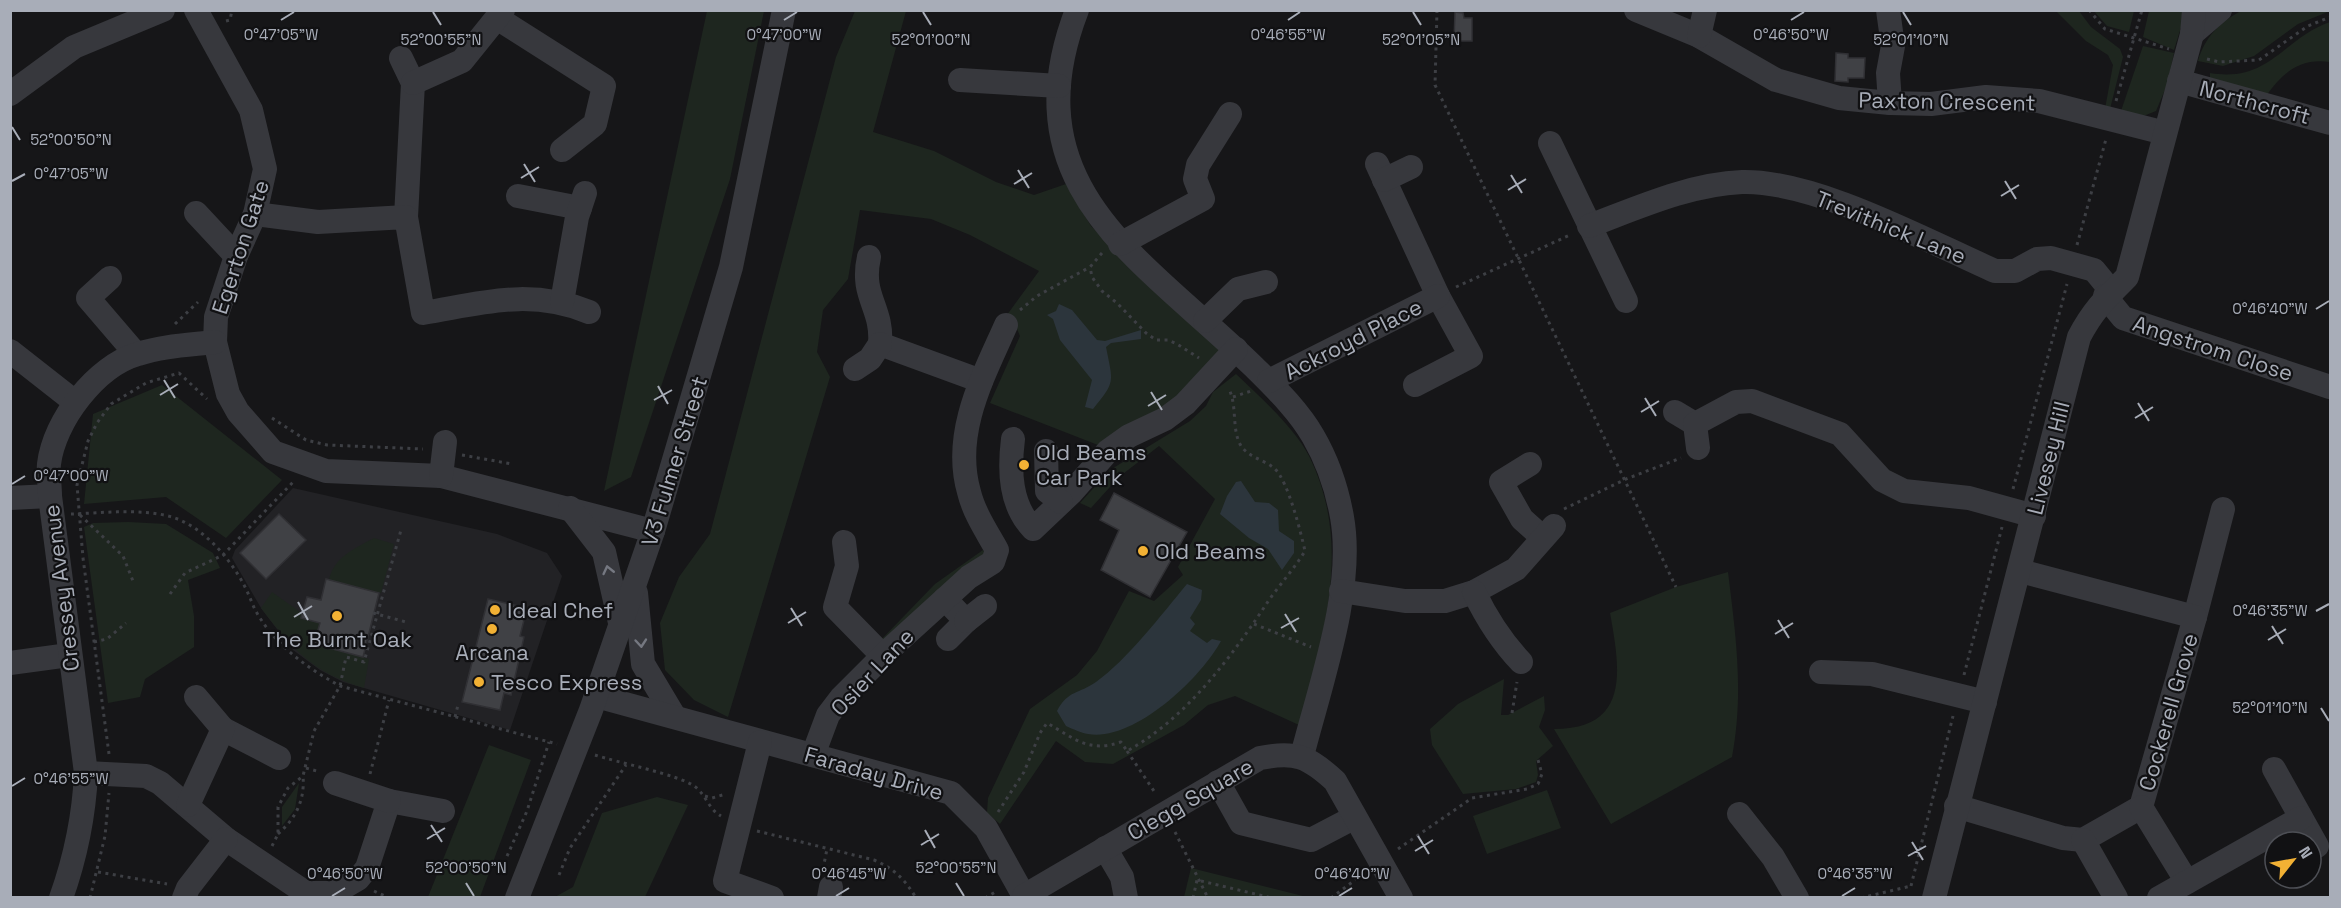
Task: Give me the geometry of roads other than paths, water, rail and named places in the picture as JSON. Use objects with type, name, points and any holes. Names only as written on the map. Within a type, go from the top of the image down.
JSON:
[{"type":"street","points":[[10,94],[74,47],[163,10]]},
{"type":"street","name":"Egerton Gate","points":[[196,10],[251,110],[265,169],[255,214],[236,256],[216,317],[215,342],[228,394],[238,412],[273,452],[326,471],[441,476],[653,531]]},
{"type":"street","name":"V3 Fulmer Street","points":[[517,897],[563,784],[621,627],[653,531],[731,267],[784,10]]},
{"type":"street","points":[[1077,10],[1065,44],[1059,86],[1061,127],[1068,165],[1088,202],[1120,244],[1236,349],[1283,396],[1313,435],[1332,476],[1342,518],[1341,591],[1328,654],[1302,756],[1320,767],[1335,781],[1401,897]]},
{"type":"street","name":"Paxton Crescent","points":[[1636,10],[1699,36],[1776,80],[1839,98],[1931,104],[1996,98],[2039,101],[2165,133]]},
{"type":"street","points":[[1699,36],[1705,10]]},
{"type":"street","points":[[1888,10],[1893,46],[1888,73],[1890,103]]},
{"type":"street","name":"Livesey Hill","points":[[1934,897],[2079,337],[2090,315],[2127,277],[2194,17],[2220,10]]},
{"type":"street","points":[[413,83],[462,61],[500,14],[606,77],[595,124],[562,150]]},
{"type":"street","points":[[401,58],[413,83],[406,217],[424,322],[519,298],[562,302],[589,312]]},
{"type":"street","points":[[973,75],[1059,86]]},
{"type":"street","name":"Northcroft","points":[[2179,81],[2331,123]]},
{"type":"street","points":[[1120,244],[1207,208],[1195,179],[1198,165],[1230,114]]},
{"type":"street","points":[[1550,143],[1626,301]]},
{"type":"street","name":"Ackroyd Place","points":[[1411,167],[1381,172],[1438,296],[1471,356],[1415,385]]},
{"type":"street","name":"Trevithick Lane","points":[[1589,226],[1695,190],[1743,182],[1796,189],[1831,199],[1995,271],[2015,271],[2037,259],[2051,258],[2073,263],[2094,270],[2109,294]]},
{"type":"street","points":[[518,196],[583,200],[562,302]]},
{"type":"street","points":[[196,213],[236,256]]},
{"type":"street","points":[[255,214],[318,222],[406,217]]},
{"type":"street","points":[[855,369],[870,359],[880,344],[882,326],[867,290],[865,274],[869,257]]},
{"type":"street","points":[[110,278],[88,298],[136,354]]},
{"type":"street","points":[[1205,321],[1238,289],[1266,282]]},
{"type":"street","name":"Angstrom Close","points":[[2109,294],[2123,318],[2331,387]]},
{"type":"street","name":"Ackroyd Place","points":[[1269,381],[1438,296]]},
{"type":"street","name":"Osier Lane","points":[[813,755],[828,715],[841,698],[969,577],[993,562],[997,550],[981,522],[969,492],[964,466],[964,437],[981,381],[1006,325]]},
{"type":"street","name":"Cressey Avenue","points":[[61,897],[75,861],[85,806],[97,773],[69,655],[51,505],[49,462],[62,426],[75,402],[102,374],[136,354],[176,346],[215,342]]},
{"type":"street","points":[[880,344],[981,381]]},
{"type":"street","points":[[1013,439],[1010,468],[1012,485],[1020,512],[1033,529],[1108,451],[1129,436],[1165,419],[1185,404],[1236,349]]},
{"type":"street","points":[[10,351],[75,402]]},
{"type":"street","points":[[1698,448],[1685,418],[1736,402],[1752,401],[1840,434],[1882,480],[1904,491],[1969,498],[2034,516]]},
{"type":"street","points":[[441,476],[444,446]]},
{"type":"street","points":[[1046,451],[1047,491],[1061,502]]},
{"type":"street","points":[[1341,591],[1405,601],[1445,601],[1474,592],[1516,569],[1548,532],[1522,519],[1493,486],[1530,464]]},
{"type":"street","points":[[10,498],[51,505]]},
{"type":"street","points":[[570,508],[604,552],[621,627]]},
{"type":"street","name":"Cockerell Grove","points":[[2083,840],[2141,807],[2223,509]]},
{"type":"street","points":[[844,542],[847,566],[827,612],[883,656]]},
{"type":"street","name":"Cockerell Grove","points":[[2020,571],[2194,617]]},
{"type":"street","points":[[635,585],[643,664],[674,716]]},
{"type":"street","points":[[1474,592],[1489,623],[1521,662]]},
{"type":"street","points":[[945,599],[966,621]]},
{"type":"street","name":"Osier Lane","points":[[948,639],[985,606]]},
{"type":"street","points":[[10,663],[69,655]]},
{"type":"street","points":[[1821,672],[1872,674],[1985,702]]},
{"type":"street","points":[[196,697],[223,729],[279,758]]},
{"type":"street","name":"Faraday Drive","points":[[593,703],[674,716],[760,742],[951,793],[986,828],[1025,897]]},
{"type":"street","points":[[188,805],[223,729]]},
{"type":"street","points":[[760,742],[725,881],[772,897]]},
{"type":"street","name":"Clegg Square","points":[[1025,897],[1260,758],[1283,754],[1302,756]]},
{"type":"street","points":[[2274,769],[2308,830]]},
{"type":"street","points":[[97,773],[146,776],[188,805],[226,839],[306,895],[334,893],[358,879],[367,868],[389,801]]},
{"type":"street","points":[[1218,782],[1241,823],[1311,840],[1355,817]]},
{"type":"street","points":[[335,783],[389,801],[443,811]]},
{"type":"street","points":[[1956,806],[2063,838],[2083,840],[2116,897]]},
{"type":"street","name":"Cockerell Grove","points":[[2141,807],[2187,882]]},
{"type":"street","points":[[1739,814],[1773,857],[1797,897]]},
{"type":"street","points":[[2159,897],[2301,818]]},
{"type":"street","points":[[186,893],[226,839]]},
{"type":"street","points":[[1105,848],[1122,877],[1126,897]]},
{"type":"place","name":"Old Beams Car Park","points":[[1024,465]]},
{"type":"place","name":"Old Beams","points":[[1143,551]]},
{"type":"place","name":"Ideal Chef","points":[[495,610]]},
{"type":"place","name":"The Burnt Oak","points":[[337,616]]},
{"type":"place","name":"Arcana","points":[[492,629]]},
{"type":"place","name":"Tesco Express","points":[[479,682]]}]
